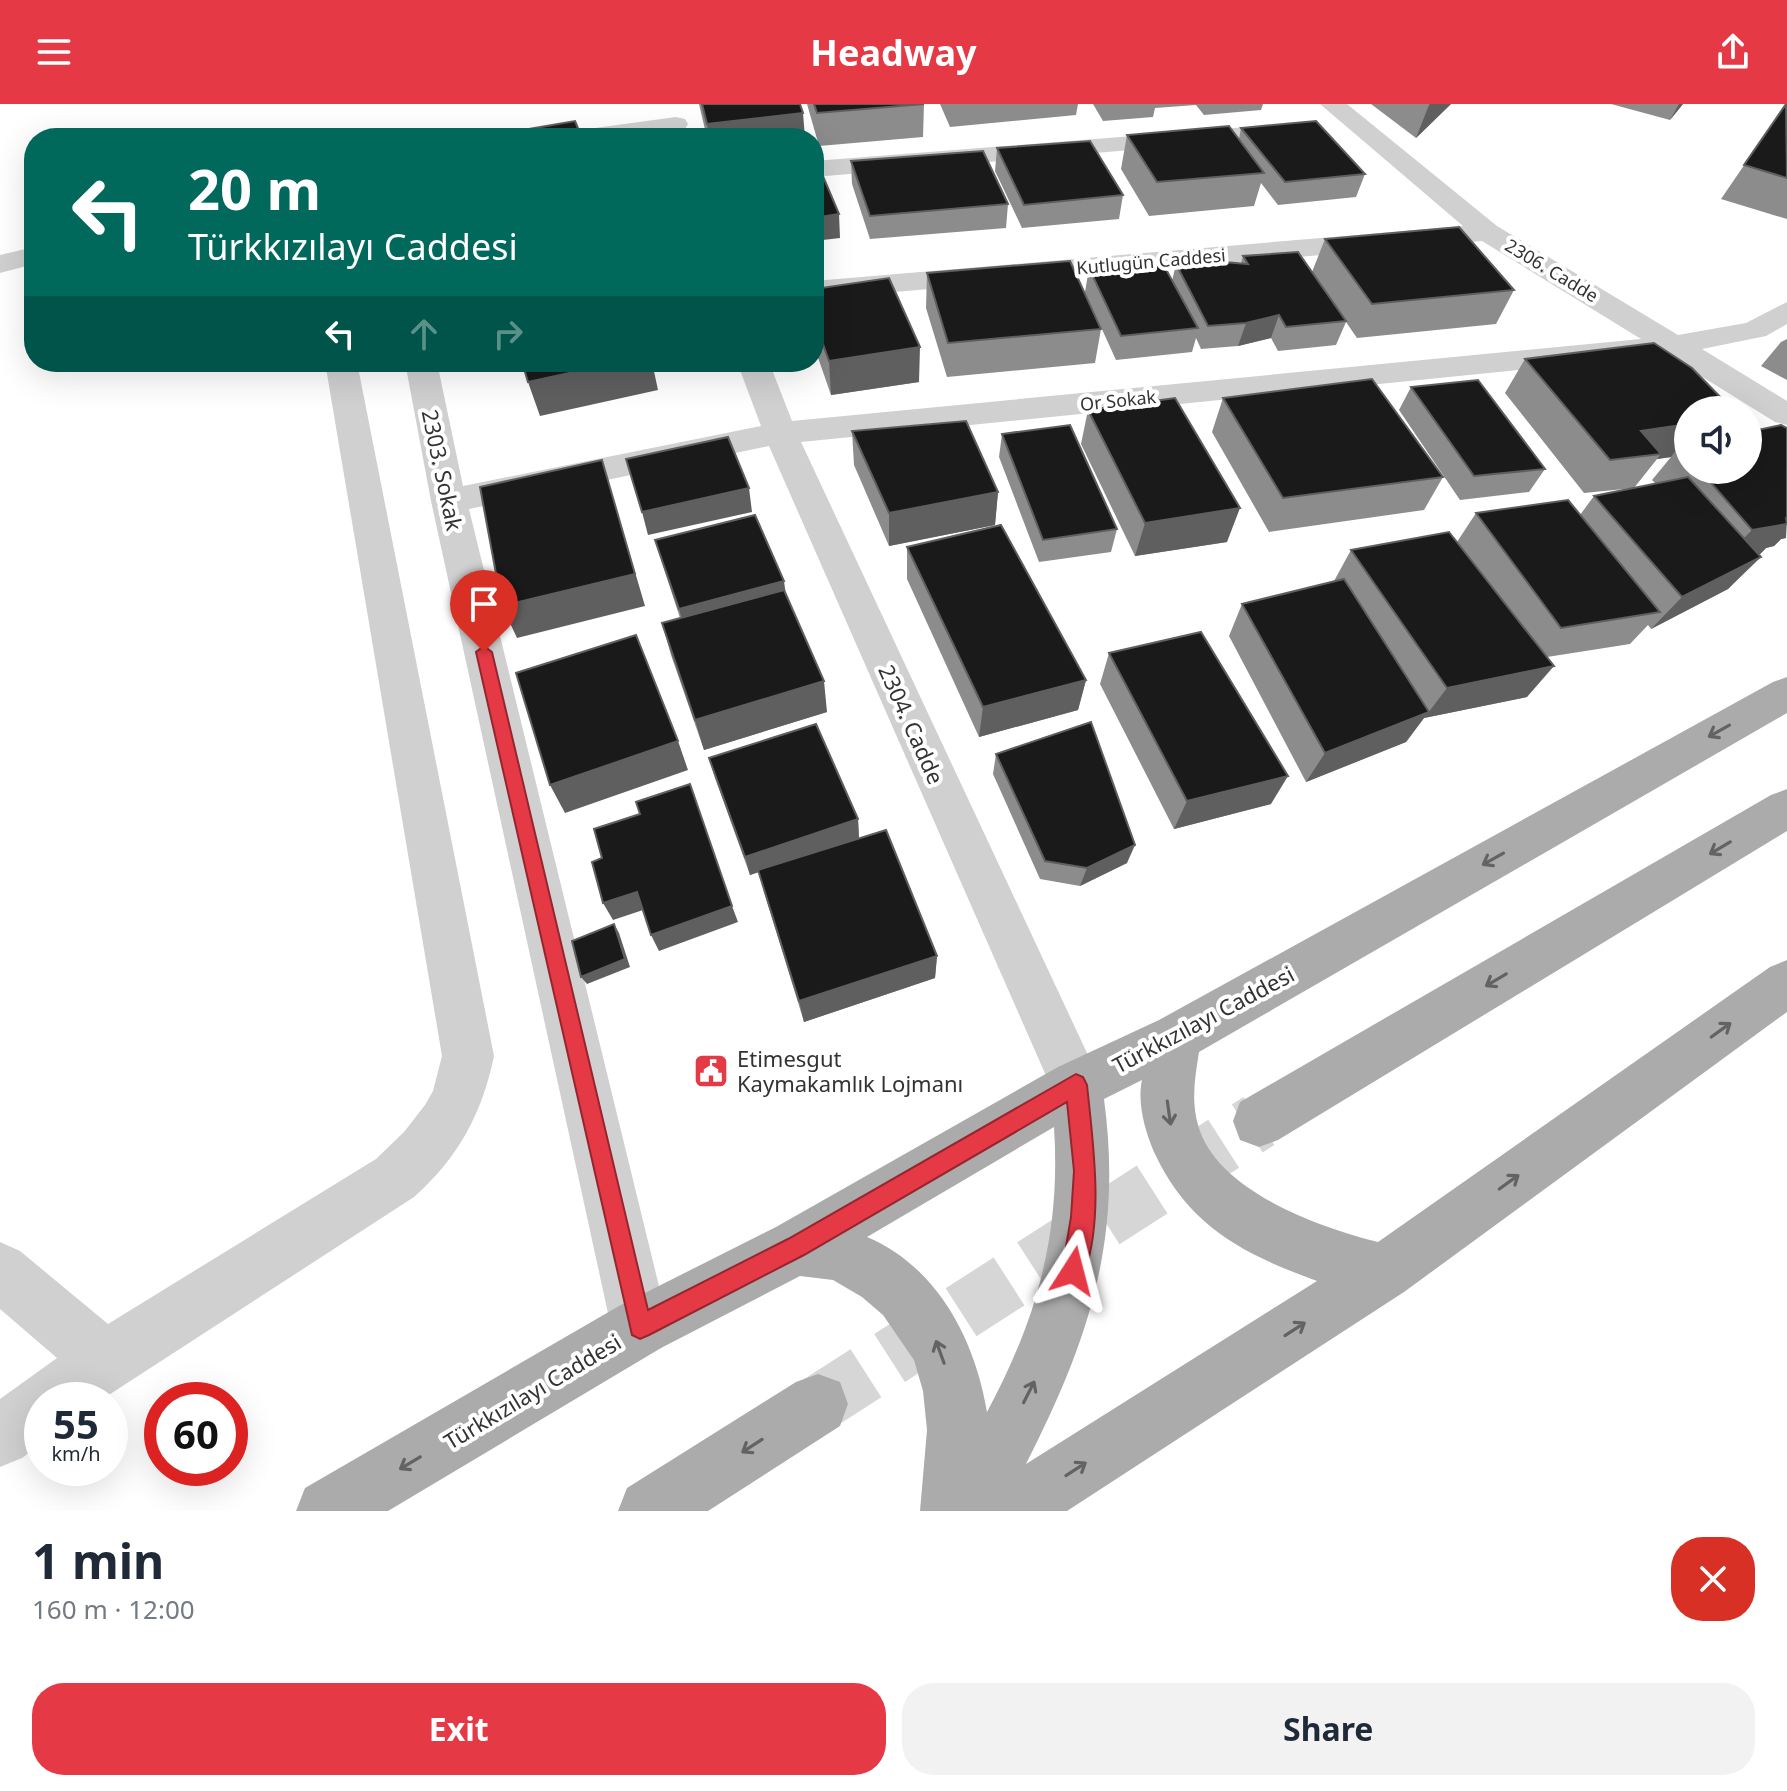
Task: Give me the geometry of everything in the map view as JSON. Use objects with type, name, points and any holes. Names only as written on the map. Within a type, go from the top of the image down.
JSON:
[{"type":"main road","name":"Türkkızılayı Caddesi","points":[[328,1511],[640,1327],[796,1247],[1076,1085],[1177,1037],[1787,693]]},
{"type":"main road","points":[[1259,1121],[1787,808]]},
{"type":"main road","points":[[1010,1511],[1384,1272],[1787,983]]},
{"type":"main road","points":[[1177,1037],[1168,1063],[1169,1122],[1179,1150],[1195,1178],[1238,1215],[1288,1244],[1336,1262],[1384,1272]]},
{"type":"main road","points":[[968,1511],[1035,1380],[1058,1326],[1073,1271],[1082,1217],[1085,1171],[1076,1085]]},
{"type":"main road","points":[[796,1247],[832,1252],[865,1266],[896,1287],[918,1311],[936,1340],[949,1377],[957,1419],[952,1511]]},
{"type":"main road","points":[[650,1511],[818,1404]]},
{"type":"street","points":[[674,128],[686,106],[694,104]]},
{"type":"street","name":"2306. Cadde","points":[[1332,104],[1487,232],[1787,415]]},
{"type":"street","points":[[824,168],[1358,125]]},
{"type":"street","name":"Kutlugün Caddesi","points":[[824,289],[1487,232]]},
{"type":"street","points":[[0,264],[24,258]]},
{"type":"street","name":"Or Sokak","points":[[449,501],[780,433],[1676,345],[1755,330],[1787,311]]},
{"type":"street","points":[[20,1421],[105,1360],[395,1178],[426,1151],[449,1118],[463,1087],[468,1056],[343,372]]},
{"type":"street","name":"2303. Sokak","points":[[423,372],[449,501],[640,1327]]},
{"type":"street","name":"2304. Cadde","points":[[757,372],[780,433],[1076,1085]]},
{"type":"street","points":[[0,1271],[105,1360]]},
{"type":"building","points":[[702,104],[800,104],[803,113],[707,124]]},
{"type":"building","points":[[814,104],[924,104],[817,113]]},
{"type":"building","points":[[1786,104],[1787,178],[1744,165]]},
{"type":"building","points":[[575,121],[578,128],[535,128]]},
{"type":"building","points":[[1316,121],[1365,174],[1285,182],[1241,128]]},
{"type":"building","points":[[1229,126],[1264,173],[1157,182],[1127,135]]},
{"type":"building","points":[[1090,141],[1123,195],[1024,205],[997,148]]},
{"type":"building","points":[[983,151],[1008,204],[870,216],[851,161]]},
{"type":"building","points":[[824,179],[839,214],[824,216]]},
{"type":"building","points":[[1459,227],[1514,290],[1372,304],[1325,239]]},
{"type":"building","points":[[1298,252],[1346,321],[1286,327],[1279,315],[1246,323],[1208,326],[1176,264],[1212,261],[1248,264],[1243,256]]},
{"type":"building","points":[[1070,261],[1101,329],[948,343],[927,273]]},
{"type":"building","points":[[1162,262],[1198,328],[1121,336],[1089,268]]},
{"type":"building","points":[[889,278],[920,347],[829,361],[824,347],[824,288]]},
{"type":"building","points":[[1654,343],[1692,368],[1719,396],[1674,396],[1674,426],[1641,431],[1661,454],[1610,460],[1525,359]]},
{"type":"building","points":[[525,372],[574,372],[528,382]]},
{"type":"building","points":[[1372,379],[1443,477],[1283,498],[1223,398]]},
{"type":"building","points":[[1478,380],[1545,469],[1474,476],[1411,387]]},
{"type":"building","points":[[1175,398],[1240,508],[1145,523],[1088,410]]},
{"type":"building","points":[[966,421],[998,492],[889,513],[852,431]]},
{"type":"building","points":[[1070,425],[1117,529],[1043,540],[1002,434]]},
{"type":"building","points":[[1781,425],[1787,428],[1787,524],[1752,530],[1712,484],[1762,484],[1762,429]]},
{"type":"building","points":[[728,437],[749,488],[642,512],[626,459]]},
{"type":"building","points":[[602,460],[635,574],[502,606],[480,487]]},
{"type":"building","points":[[1674,480],[1674,484],[1694,484],[1761,557],[1682,597],[1594,496]]},
{"type":"building","points":[[1568,500],[1660,612],[1561,628],[1476,513]]},
{"type":"building","points":[[755,515],[784,581],[679,609],[655,540]]},
{"type":"building","points":[[1001,525],[1086,680],[983,707],[907,547]]},
{"type":"building","points":[[1449,532],[1554,666],[1447,688],[1351,550]]},
{"type":"building","points":[[1344,579],[1429,712],[1325,753],[1242,604]]},
{"type":"building","points":[[784,590],[824,681],[695,720],[662,623]]},
{"type":"building","points":[[1201,632],[1288,776],[1187,801],[1109,653]]},
{"type":"building","points":[[636,635],[678,741],[550,785],[516,673]]},
{"type":"building","points":[[1091,722],[1135,845],[1087,868],[1045,861],[996,754]]},
{"type":"building","points":[[816,724],[858,819],[745,857],[709,758]]},
{"type":"building","points":[[690,784],[732,906],[651,935],[637,892],[603,903],[592,862],[602,858],[594,829],[640,814],[636,802]]},
{"type":"building","points":[[886,830],[937,956],[799,1001],[758,870]]},
{"type":"building","points":[[614,924],[625,959],[581,977],[572,941]]},
{"type":"tunnel","points":[[818,1404],[1259,1121]]},
{"type":"place","name":"Etimesgut Kaymakamlık Lojmanı","points":[[711,1071]]},
{"type":"route","points":[[484,652],[640,1327],[796,1247],[1076,1085],[1085,1171],[1082,1217],[1073,1271]]}]
